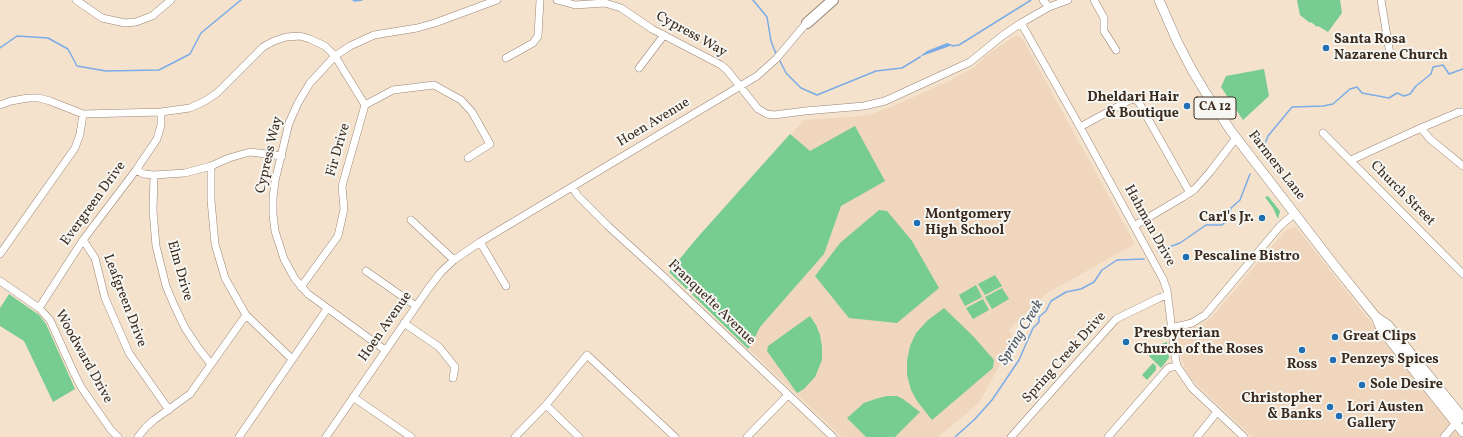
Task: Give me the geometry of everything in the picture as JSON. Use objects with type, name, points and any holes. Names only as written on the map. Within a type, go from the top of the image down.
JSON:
[{"type":"highway","points":[[807,23],[833,0]]},
{"type":"main road","name":"Farmers Lane","points":[[1159,0],[1177,41],[1197,79],[1236,138],[1376,317],[1381,329],[1461,418],[1463,432]]},
{"type":"street","points":[[76,0],[102,18],[125,23],[136,22],[152,16],[171,0]]},
{"type":"street","name":"Cypress Way","points":[[385,350],[308,294],[284,259],[279,247],[272,206],[274,190],[289,123],[298,102],[315,77],[335,56],[350,46],[369,37],[426,25],[497,0]]},
{"type":"street","points":[[506,58],[533,43],[538,36],[540,0]]},
{"type":"street","name":"Cypress Way","points":[[557,0],[571,4],[600,3],[616,6],[664,35],[721,65],[727,70],[740,87]]},
{"type":"street","name":"Hoen Avenue","points":[[326,437],[416,306],[442,272],[454,260],[480,242],[756,76],[768,67],[785,49],[825,0]]},
{"type":"street","points":[[1043,0],[1049,7]]},
{"type":"street","points":[[740,87],[758,109],[771,115],[870,105],[898,95],[970,62],[1002,36],[1021,23],[1049,7],[1068,0]]},
{"type":"street","points":[[1094,0],[1104,18],[1104,31],[1116,50]]},
{"type":"street","points":[[1381,0],[1390,54]]},
{"type":"street","name":"Hahman Drive","points":[[1021,23],[1158,268],[1163,279],[1167,296],[1177,366],[1192,388],[1244,437]]},
{"type":"street","points":[[639,68],[664,35]]},
{"type":"street","points":[[0,105],[11,101],[39,98],[83,114],[162,112],[190,108],[217,93],[263,47],[274,40],[300,36],[325,46],[335,56],[365,104],[393,90],[434,86],[461,100],[472,112],[490,144],[468,158]]},
{"type":"street","points":[[1080,127],[1132,99],[1138,101],[1190,193]]},
{"type":"street","name":"Fir Drive","points":[[302,287],[338,236],[344,209],[342,186],[365,104]]},
{"type":"street","name":"Evergreen Drive","points":[[39,308],[83,240],[136,170],[157,138],[161,125],[162,112]]},
{"type":"street","points":[[1351,160],[1421,128],[1459,112],[1463,112]]},
{"type":"street","points":[[0,254],[3,244],[75,148],[80,134],[83,114]]},
{"type":"street","points":[[1421,128],[1430,139],[1463,166]]},
{"type":"street","name":"Church Street","points":[[1322,133],[1351,160],[1463,274]]},
{"type":"street","points":[[1134,226],[1190,193],[1205,178],[1236,138]]},
{"type":"street","points":[[136,170],[144,174],[154,175],[185,173],[211,166],[228,158],[250,152],[282,156]]},
{"type":"street","points":[[211,166],[211,200],[215,244],[225,278],[246,315],[292,359]]},
{"type":"street","name":"Elm Drive","points":[[154,175],[153,211],[156,246],[166,286],[186,328],[199,349],[211,364]]},
{"type":"street","name":"Franquette Avenue","points":[[572,187],[578,196],[608,226],[833,437]]},
{"type":"street","points":[[1171,328],[1192,323],[1205,315],[1280,226],[1295,213]]},
{"type":"street","points":[[411,220],[454,260]]},
{"type":"street","name":"Leafgreen Drive","points":[[83,240],[95,258],[106,298],[129,354],[169,410]]},
{"type":"street","points":[[480,242],[506,286]]},
{"type":"street","points":[[366,271],[416,306]]},
{"type":"street","name":"Woodward Drive","points":[[0,281],[46,314],[54,326],[81,387],[110,430],[118,437]]},
{"type":"street","name":"Spring Creek Drive","points":[[1010,437],[1116,320],[1159,298],[1167,296]]},
{"type":"street","points":[[239,437],[327,309]]},
{"type":"street","points":[[138,437],[146,427],[190,394],[246,315]]},
{"type":"street","points":[[404,323],[439,347],[455,367],[453,378]]},
{"type":"street","points":[[515,437],[546,405],[588,355],[675,437]]},
{"type":"street","points":[[1108,437],[1168,368],[1177,366]]},
{"type":"street","points":[[747,437],[788,395]]},
{"type":"street","points":[[353,397],[411,437]]},
{"type":"street","points":[[546,405],[579,437]]},
{"type":"street","points":[[1196,437],[1218,412]]},
{"type":"street","points":[[1444,437],[1461,418]]},
{"type":"shaded area","name":"Montgomery High School","points":[[1017,35],[1022,38],[1135,244],[1047,293],[1009,330],[1014,339],[979,403],[938,437],[842,437],[718,320],[676,263],[761,166],[804,120],[872,114],[898,104],[949,81],[975,67],[988,54]]},
{"type":"shaded area","points":[[1295,226],[1461,437],[1252,437],[1192,380],[1186,371],[1179,352],[1178,331],[1196,327],[1211,318],[1286,230]]},
{"type":"green space","points":[[1297,0],[1340,0],[1342,13],[1328,32],[1318,26],[1317,27],[1311,22],[1310,23],[1300,15]]},
{"type":"green space","points":[[1264,69],[1269,96],[1243,120],[1221,87],[1226,76]]},
{"type":"green space","points":[[855,126],[885,181],[841,206],[824,254],[760,327],[748,349],[669,272],[697,238],[790,134],[810,151]]},
{"type":"green space","points":[[1268,196],[1280,211],[1278,219],[1273,208],[1265,197]]},
{"type":"green space","points":[[879,210],[887,211],[912,241],[939,288],[897,323],[849,318],[815,276],[840,243]]},
{"type":"green space","points":[[995,275],[1002,286],[985,295],[978,284]]},
{"type":"green space","points":[[976,285],[982,297],[965,306],[959,295]]},
{"type":"green space","points":[[1002,288],[1009,299],[992,309],[985,297]]},
{"type":"green space","points":[[9,294],[39,315],[46,324],[75,389],[53,402],[24,341],[0,326],[0,308]]},
{"type":"green space","points":[[983,299],[989,310],[973,319],[966,308]]},
{"type":"green space","points":[[944,308],[973,336],[994,360],[993,368],[932,420],[917,401],[911,390],[907,375],[907,361],[910,346],[916,333],[928,320]]},
{"type":"green space","points":[[810,316],[820,335],[822,360],[815,377],[804,389],[797,393],[767,351],[768,346]]},
{"type":"green space","points":[[1167,342],[1169,358],[1161,368],[1149,356],[1151,353],[1149,350],[1152,345],[1153,347]]},
{"type":"green space","points":[[1153,363],[1156,366],[1156,370],[1147,380],[1142,375]]},
{"type":"green space","points":[[887,396],[897,396],[920,412],[895,437],[866,437],[847,418],[864,403]]},
{"type":"water","points":[[947,43],[953,45],[919,57],[927,51]]},
{"type":"waterway","points":[[0,48],[17,36],[48,38],[68,49],[77,66],[106,71],[159,70],[190,54],[201,33],[241,0]]},
{"type":"waterway","points":[[353,0],[362,0]]},
{"type":"waterway","points":[[753,0],[767,17],[771,41],[776,54]]},
{"type":"waterway","points":[[952,46],[959,45],[1031,0]]},
{"type":"waterway","points":[[779,59],[786,73],[801,88],[817,95],[876,71],[902,68],[920,57]]},
{"type":"waterway","name":"Spring Creek","points":[[1262,151],[1268,136],[1292,107],[1323,106],[1333,104],[1350,89],[1357,87],[1362,93],[1389,98],[1397,93],[1404,96],[1410,94],[1416,86],[1431,74],[1433,67],[1443,65],[1449,74],[1463,69]]},
{"type":"waterway","name":"Spring Creek","points":[[1158,251],[1180,243],[1206,225],[1222,225],[1230,218],[1231,208],[1240,200],[1250,174]]},
{"type":"waterway","name":"Spring Creek","points":[[955,437],[975,419],[992,400],[1019,360],[1033,328],[1039,322],[1039,317],[1046,311],[1051,301],[1066,292],[1081,289],[1094,282],[1102,270],[1117,260],[1144,259]]},
{"type":"place","name":"Santa Rosa Nazarene Church","points":[[1326,48]]},
{"type":"place","name":"Dheldari Hair & Boutique","points":[[1187,106]]},
{"type":"place","name":"Carl's Jr.","points":[[1262,218]]},
{"type":"place","name":"Montgomery High School","points":[[917,223]]},
{"type":"place","name":"Pescaline Bistro","points":[[1186,257]]},
{"type":"place","name":"Great Clips","points":[[1335,337]]},
{"type":"place","name":"Presbyterian Church of the Roses","points":[[1126,342]]},
{"type":"place","name":"Ross","points":[[1302,350]]},
{"type":"place","name":"Penzeys Spices","points":[[1333,360]]},
{"type":"place","name":"Sole Desire","points":[[1362,385]]},
{"type":"place","name":"Christopher & Banks","points":[[1330,407]]},
{"type":"place","name":"Lori Austen Gallery","points":[[1339,416]]}]
